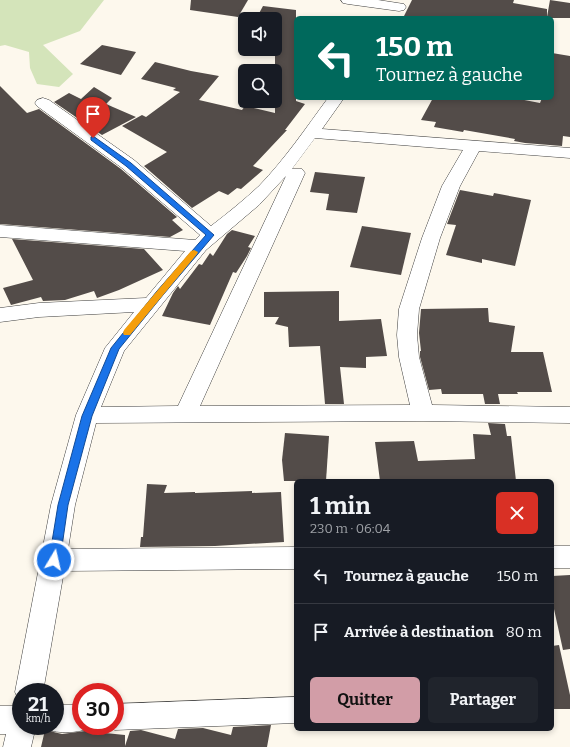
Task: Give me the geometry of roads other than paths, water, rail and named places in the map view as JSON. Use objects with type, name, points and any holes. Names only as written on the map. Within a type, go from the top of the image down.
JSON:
[{"type":"street","points":[[348,0],[399,8]]},
{"type":"street","points":[[31,683],[63,505],[87,416],[115,348],[150,304],[205,241],[252,203],[270,185],[335,100]]},
{"type":"street","points":[[43,103],[128,164],[205,241]]},
{"type":"street","points":[[311,133],[570,153]]},
{"type":"street","points":[[423,413],[409,357],[407,335],[409,309],[431,238],[451,186],[474,146]]},
{"type":"street","points":[[185,415],[296,173]]},
{"type":"street","points":[[0,231],[205,241]]},
{"type":"street","points":[[0,315],[39,310],[150,304]]},
{"type":"street","points":[[87,416],[423,413],[570,415]]},
{"type":"street","points":[[554,557],[570,557]]},
{"type":"street","points":[[54,560],[294,558]]},
{"type":"street","points":[[124,717],[294,710]]},
{"type":"street","points":[[0,720],[12,720]]},
{"type":"street","points":[[17,747],[20,735]]}]
